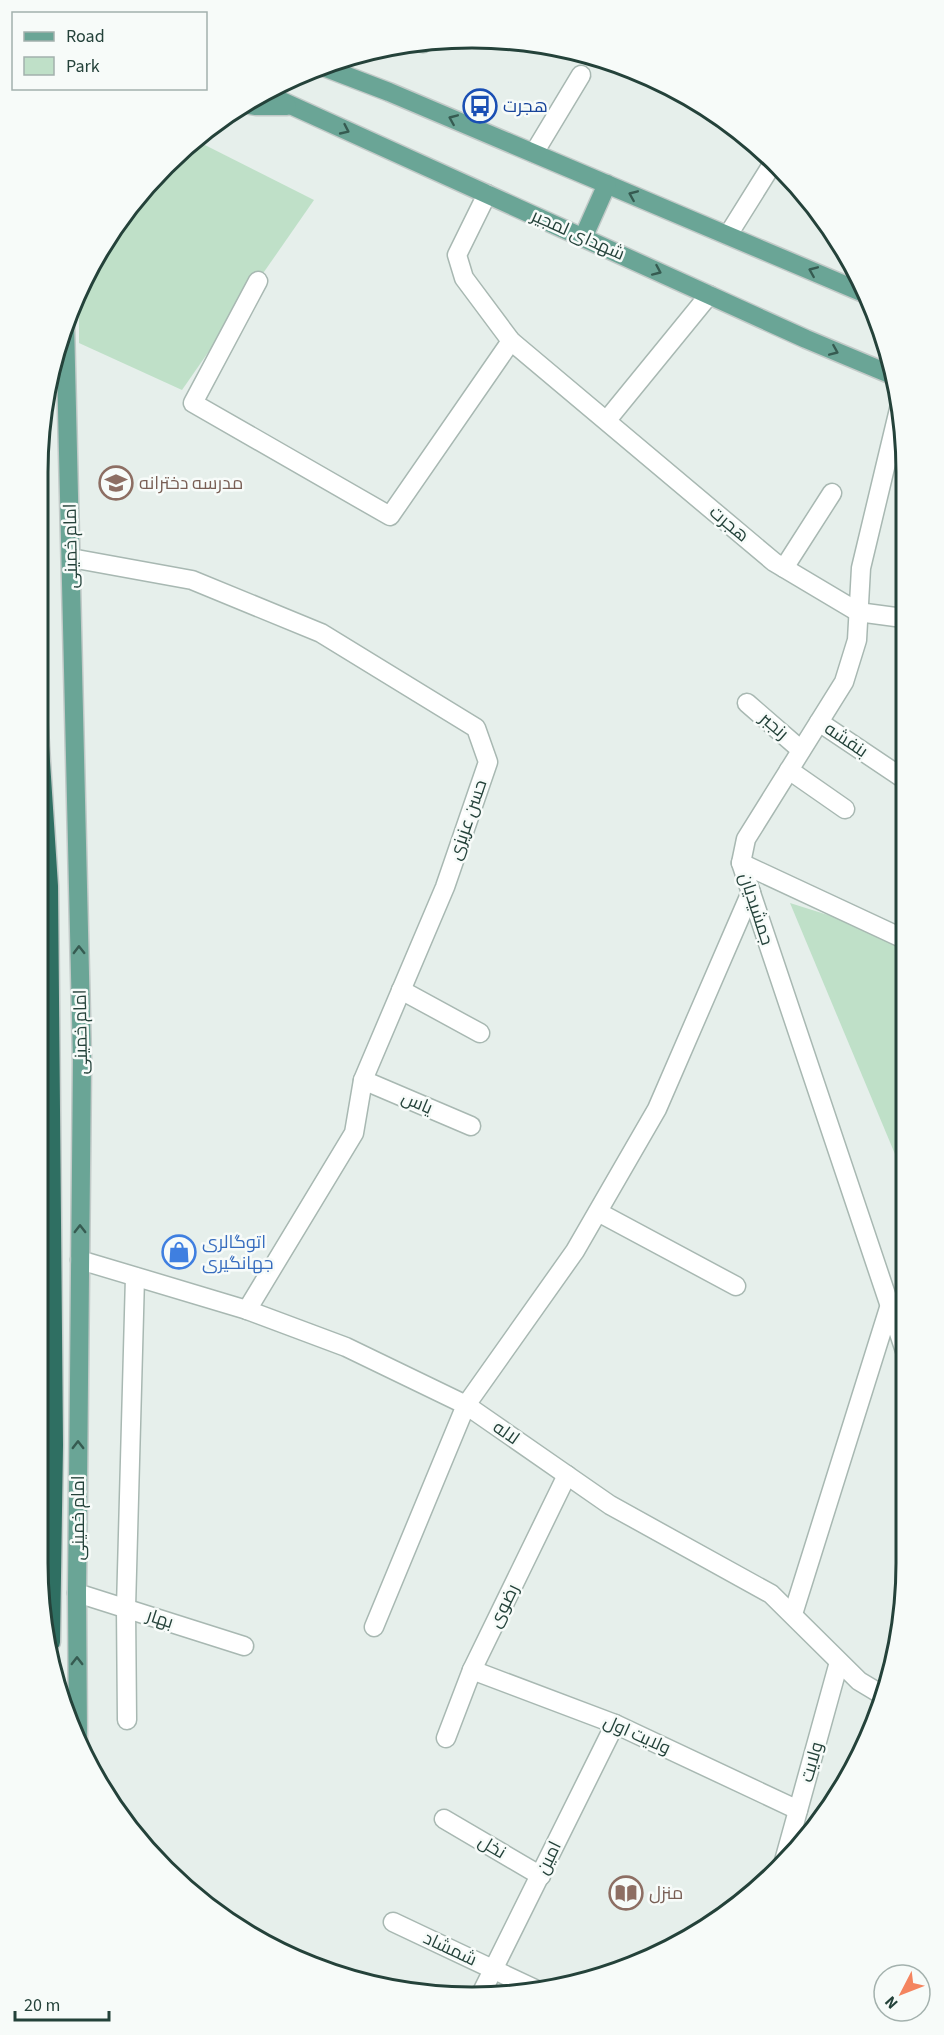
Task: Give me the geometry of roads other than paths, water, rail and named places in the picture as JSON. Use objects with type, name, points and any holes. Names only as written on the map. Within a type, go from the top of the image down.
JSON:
[{"type":"highway","points":[[48,886],[54,1445],[51,1613]]},
{"type":"main road","points":[[335,71],[854,289]]},
{"type":"main road","name":"شهدای لمجیر","points":[[274,97],[806,339],[884,372]]},
{"type":"main road","points":[[258,106],[292,105]]},
{"type":"main road","points":[[583,238],[607,184]]},
{"type":"main road","name":"امام خمینی","points":[[67,349],[82,1060],[78,1719]]},
{"type":"street","points":[[534,153],[581,75]]},
{"type":"street","points":[[728,235],[769,170]]},
{"type":"street","name":"هجرت","points":[[486,194],[457,255],[464,278],[512,341],[774,562],[858,612],[896,617]]},
{"type":"street","points":[[258,281],[193,403],[390,516],[512,341]]},
{"type":"street","points":[[607,420],[709,295]]},
{"type":"street","name":"جمشیدیان","points":[[894,432],[861,568],[856,640],[844,682],[746,839],[741,862],[896,1327]]},
{"type":"street","points":[[784,568],[832,493]]},
{"type":"street","name":"حسن عزیزی","points":[[71,558],[192,580],[321,633],[476,728],[488,762],[445,887],[363,1080],[354,1133],[247,1310]]},
{"type":"street","name":"رنجبر","points":[[747,703],[801,750]]},
{"type":"street","name":"بنفشه","points":[[819,722],[896,774]]},
{"type":"street","points":[[789,770],[845,809]]},
{"type":"street","points":[[741,862],[896,935]]},
{"type":"street","points":[[374,1627],[466,1405],[575,1251],[657,1109],[751,892]]},
{"type":"street","points":[[401,990],[480,1033]]},
{"type":"street","name":"یاس","points":[[363,1080],[471,1126]]},
{"type":"street","points":[[598,1212],[736,1286]]},
{"type":"street","name":"لاله","points":[[80,1260],[247,1310],[346,1347],[466,1405],[610,1505],[771,1594],[859,1681],[876,1691]]},
{"type":"street","points":[[127,1720],[126,1608],[135,1276]]},
{"type":"street","points":[[793,1614],[889,1308]]},
{"type":"street","name":"رضوی","points":[[446,1738],[472,1670],[567,1475]]},
{"type":"street","name":"بهار","points":[[77,1593],[244,1646]]},
{"type":"street","name":"ولایت","points":[[788,1846],[839,1662]]},
{"type":"street","name":"ولایت اول","points":[[472,1670],[615,1724],[798,1810]]},
{"type":"street","name":"امین","points":[[485,1987],[615,1724]]},
{"type":"street","name":"نخل","points":[[444,1819],[541,1876]]},
{"type":"street","name":"شمشاد","points":[[393,1922],[523,1983]]},
{"type":"place","name":"هجرت","points":[[480,106]]},
{"type":"place","name":"مدرسه دخترانه","points":[[116,483]]},
{"type":"place","name":"اتوگالری جهانگیری","points":[[179,1252]]},
{"type":"place","name":"منزل","points":[[626,1893]]}]
